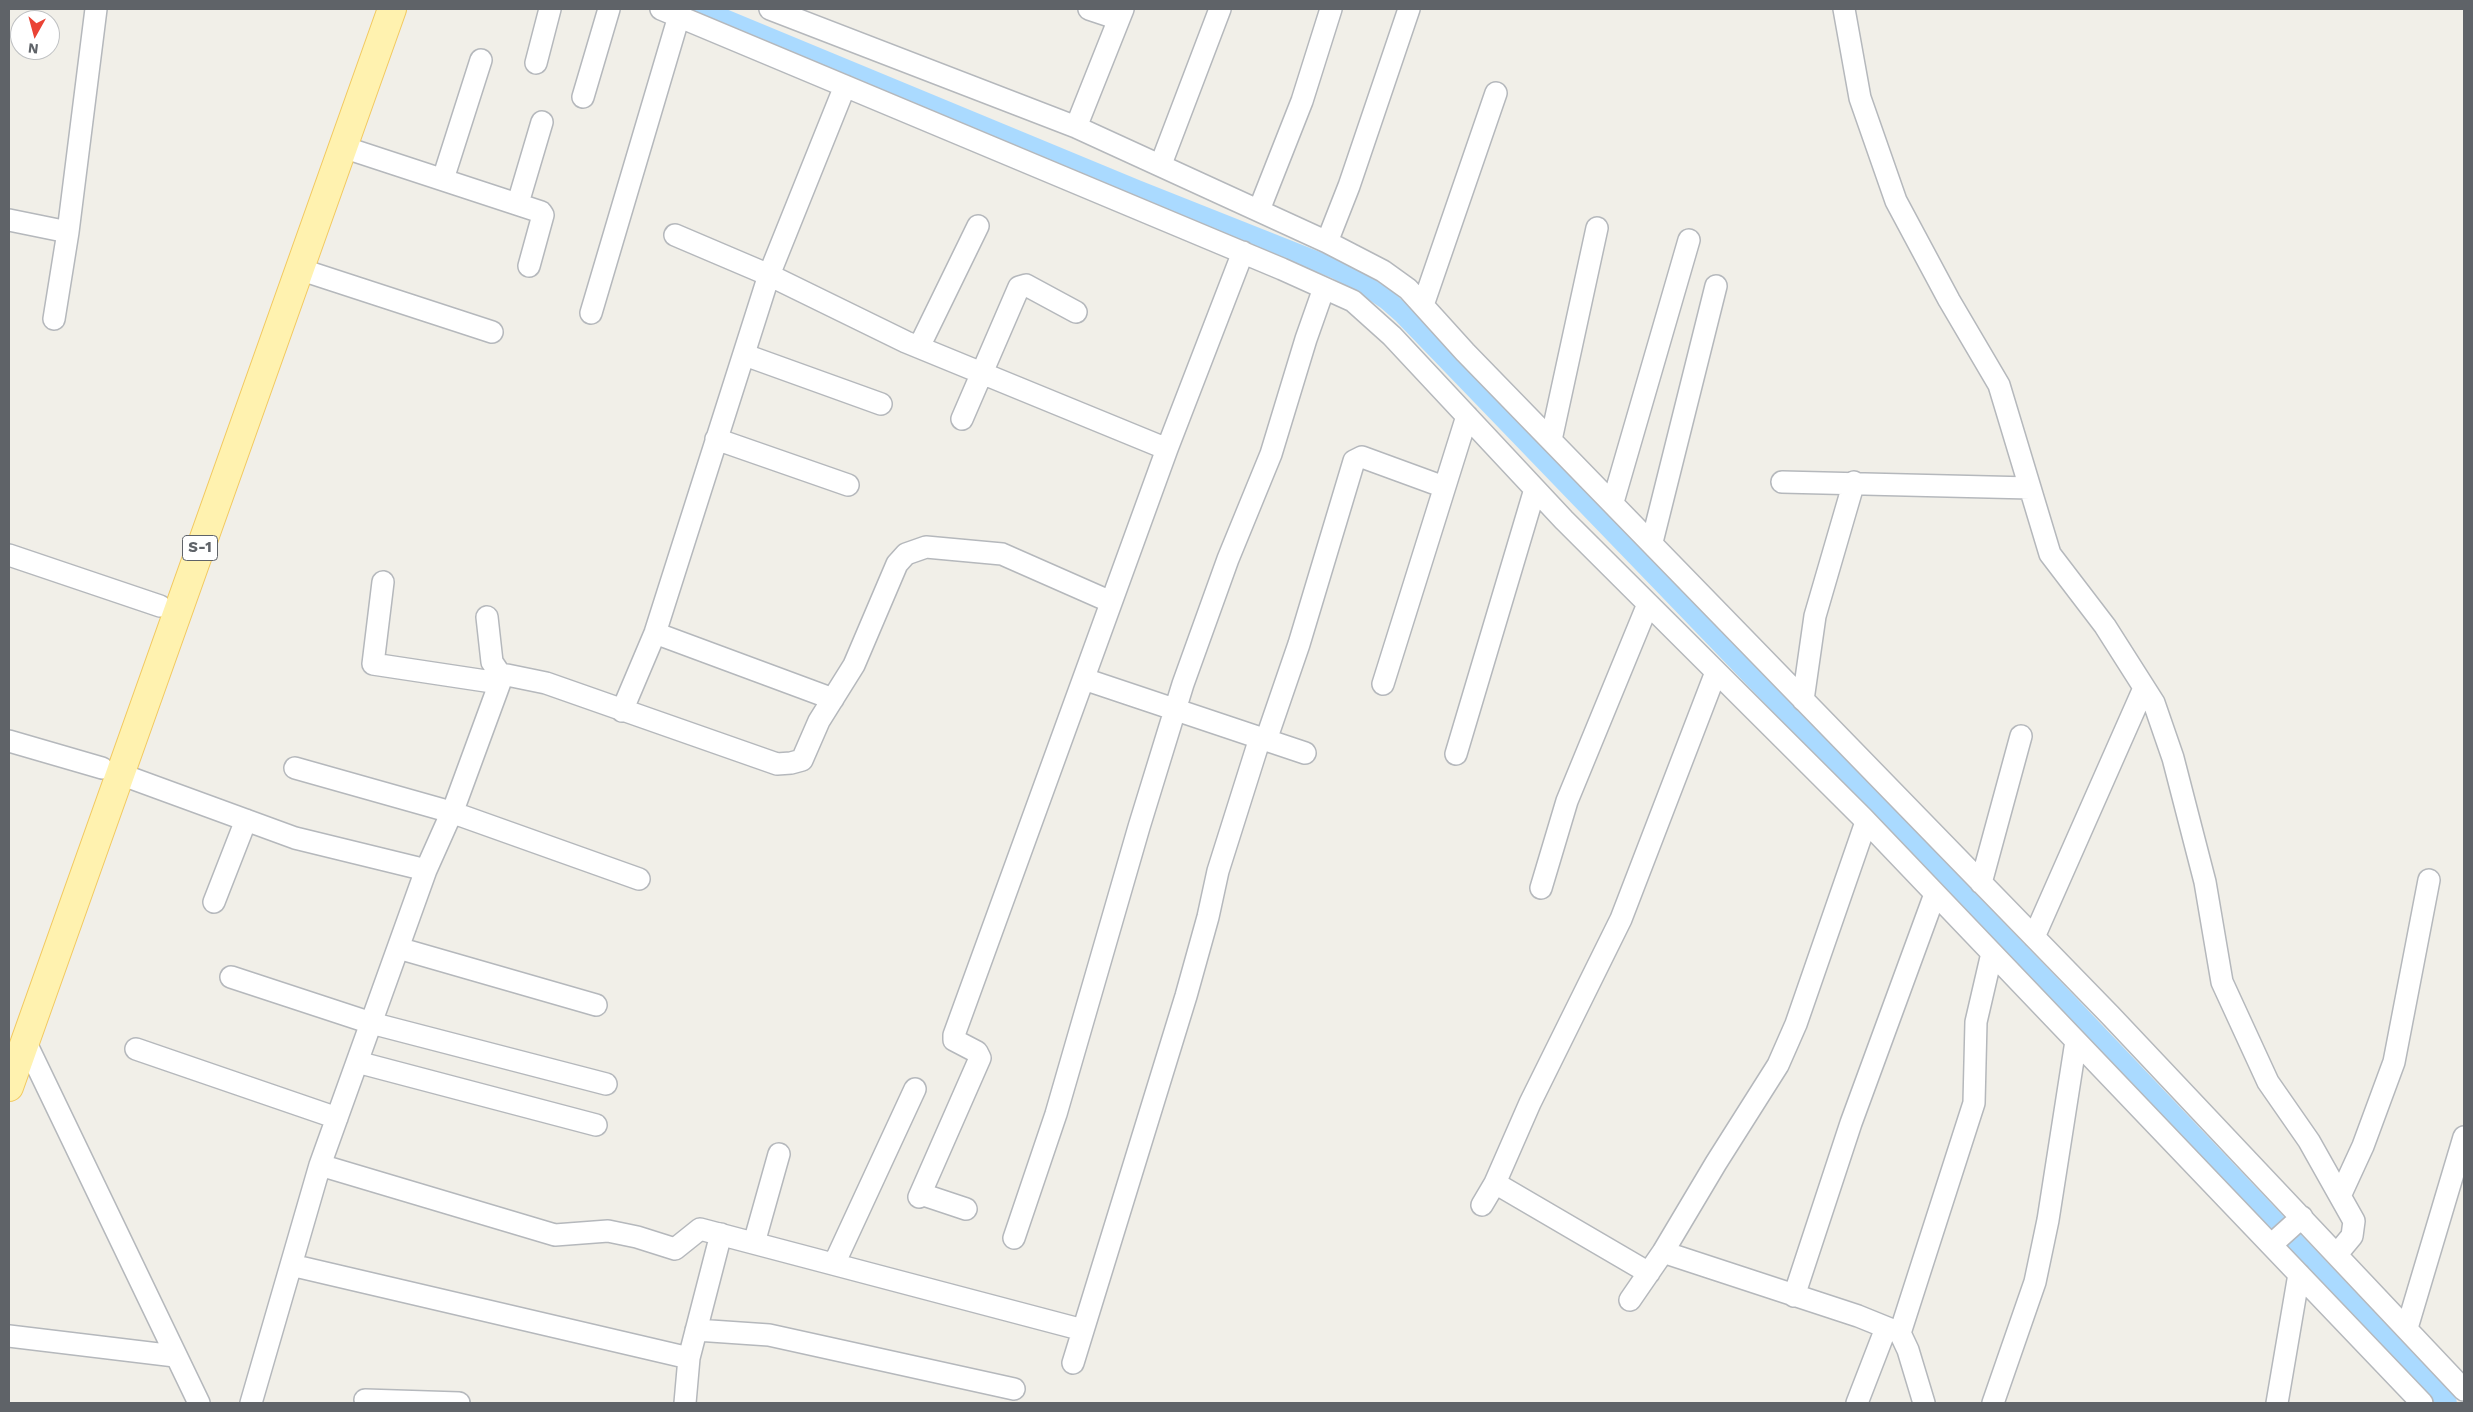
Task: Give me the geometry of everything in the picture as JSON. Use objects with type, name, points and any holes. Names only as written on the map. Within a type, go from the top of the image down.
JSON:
[{"type":"main road","name":"S-1","points":[[9,1087],[17,1037],[213,485],[372,9]]},
{"type":"main road","name":"S-1","points":[[111,771],[160,606],[213,485],[299,269],[392,9]]},
{"type":"street","points":[[54,319],[68,232],[96,9]]},
{"type":"street","points":[[536,63],[550,9]]},
{"type":"street","points":[[582,97],[608,9]]},
{"type":"street","points":[[770,9],[1076,127],[1161,164],[1327,242],[1383,271],[1408,289],[1551,440],[2034,937],[2285,1232],[2299,1274],[2422,1403]]},
{"type":"street","points":[[1076,127],[1121,14],[1089,9]]},
{"type":"street","points":[[1161,164],[1220,9]]},
{"type":"street","points":[[1258,210],[1302,101],[1331,9]]},
{"type":"street","points":[[1327,242],[1349,186],[1409,9]]},
{"type":"street","points":[[1844,9],[1860,98],[1896,201],[1949,300],[1999,385],[2050,554],[2105,626],[2154,703],[2173,758],[2205,882],[2222,982],[2268,1082],[2309,1140],[2354,1221],[2352,1236],[2337,1254]]},
{"type":"street","points":[[591,313],[670,13],[1243,252],[1353,301],[1386,330],[1535,489],[1866,822],[2076,1041],[2285,1232],[2337,1254],[2464,1390]]},
{"type":"street","points":[[443,179],[481,60]]},
{"type":"street","points":[[622,711],[655,633],[769,275],[845,86]]},
{"type":"street","points":[[1423,306],[1496,93]]},
{"type":"street","points":[[518,204],[542,122]]},
{"type":"street","points":[[342,147],[541,212],[543,215],[529,266]]},
{"type":"street","points":[[9,220],[68,232]]},
{"type":"street","points":[[919,347],[978,226]]},
{"type":"street","points":[[1551,440],[1597,228]]},
{"type":"street","points":[[675,235],[769,275],[919,347],[1167,449]]},
{"type":"street","points":[[1612,502],[1689,240]]},
{"type":"street","points":[[966,1210],[920,1195],[980,1058],[977,1052],[954,1040],[954,1035],[1167,449],[1243,252]]},
{"type":"street","points":[[299,269],[492,332]]},
{"type":"street","points":[[962,418],[980,372],[1019,287],[1026,285],[1076,312]]},
{"type":"street","points":[[1652,542],[1716,286]]},
{"type":"street","points":[[1014,1238],[1059,1105],[1175,710],[1228,559],[1271,454],[1306,339],[1324,288]]},
{"type":"street","points":[[745,355],[881,404]]},
{"type":"street","points":[[1383,684],[1467,416]]},
{"type":"street","points":[[716,440],[848,485]]},
{"type":"street","points":[[1073,1363],[1186,996],[1208,918],[1218,871],[1298,644],[1354,462],[1362,457],[1444,487]]},
{"type":"street","points":[[1782,482],[1854,482],[2030,488]]},
{"type":"street","points":[[1803,700],[1815,616],[1854,482]]},
{"type":"street","points":[[1456,754],[1535,489]]},
{"type":"street","points":[[251,1403],[320,1165],[426,870],[451,812],[501,680],[507,675],[546,683],[777,764],[802,760],[819,721],[854,665],[896,564],[906,554],[926,547],[1002,554],[1038,568],[1111,602]]},
{"type":"street","points":[[9,556],[160,606]]},
{"type":"street","points":[[383,582],[373,664],[501,680]]},
{"type":"street","points":[[1541,888],[1567,801],[1648,604]]},
{"type":"street","points":[[487,617],[492,662],[501,680]]},
{"type":"street","points":[[655,633],[833,699]]},
{"type":"street","points":[[1482,1205],[1496,1183],[1530,1103],[1621,919],[1716,672]]},
{"type":"street","points":[[1084,679],[1305,753]]},
{"type":"street","points":[[2034,937],[2144,688]]},
{"type":"street","points":[[1981,883],[2022,736]]},
{"type":"street","points":[[9,740],[111,771],[295,838],[426,870]]},
{"type":"street","points":[[294,768],[451,812],[640,878]]},
{"type":"street","points":[[214,902],[246,820]]},
{"type":"street","points":[[1630,1300],[1663,1252],[1778,1065],[1796,1024],[1866,822]]},
{"type":"street","points":[[2340,1196],[2363,1146],[2394,1062],[2430,880]]},
{"type":"street","points":[[1794,1296],[1851,1123],[1935,894]]},
{"type":"street","points":[[398,948],[596,1005]]},
{"type":"street","points":[[1857,1403],[1893,1330],[1974,1103],[1976,1022],[1992,953]]},
{"type":"street","points":[[231,977],[371,1023],[606,1084]]},
{"type":"street","points":[[17,1037],[198,1403]]},
{"type":"street","points":[[1993,1403],[2035,1282],[2048,1220],[2076,1041]]},
{"type":"street","points":[[136,1049],[337,1118]]},
{"type":"street","points":[[357,1062],[596,1125]]},
{"type":"street","points":[[834,1264],[914,1088]]},
{"type":"street","points":[[2407,1328],[2464,1137]]},
{"type":"street","points":[[754,1243],[779,1154]]},
{"type":"street","points":[[320,1165],[555,1235],[608,1231],[637,1237],[675,1249],[700,1229],[1084,1330]]},
{"type":"street","points":[[1496,1183],[1649,1274]]},
{"type":"street","points":[[684,1403],[689,1358],[721,1234]]},
{"type":"street","points":[[1663,1252],[1893,1330],[1908,1350],[1924,1403]]},
{"type":"street","points":[[291,1265],[689,1358]]},
{"type":"street","points":[[2277,1403],[2299,1274]]},
{"type":"street","points":[[696,1330],[770,1335],[1014,1389]]},
{"type":"street","points":[[9,1336],[176,1356]]},
{"type":"street","points":[[365,1400],[459,1403]]},
{"type":"waterway","points":[[700,9],[1137,190],[1336,269],[1362,283],[1387,300],[1403,314],[2055,990],[2447,1403]]}]
